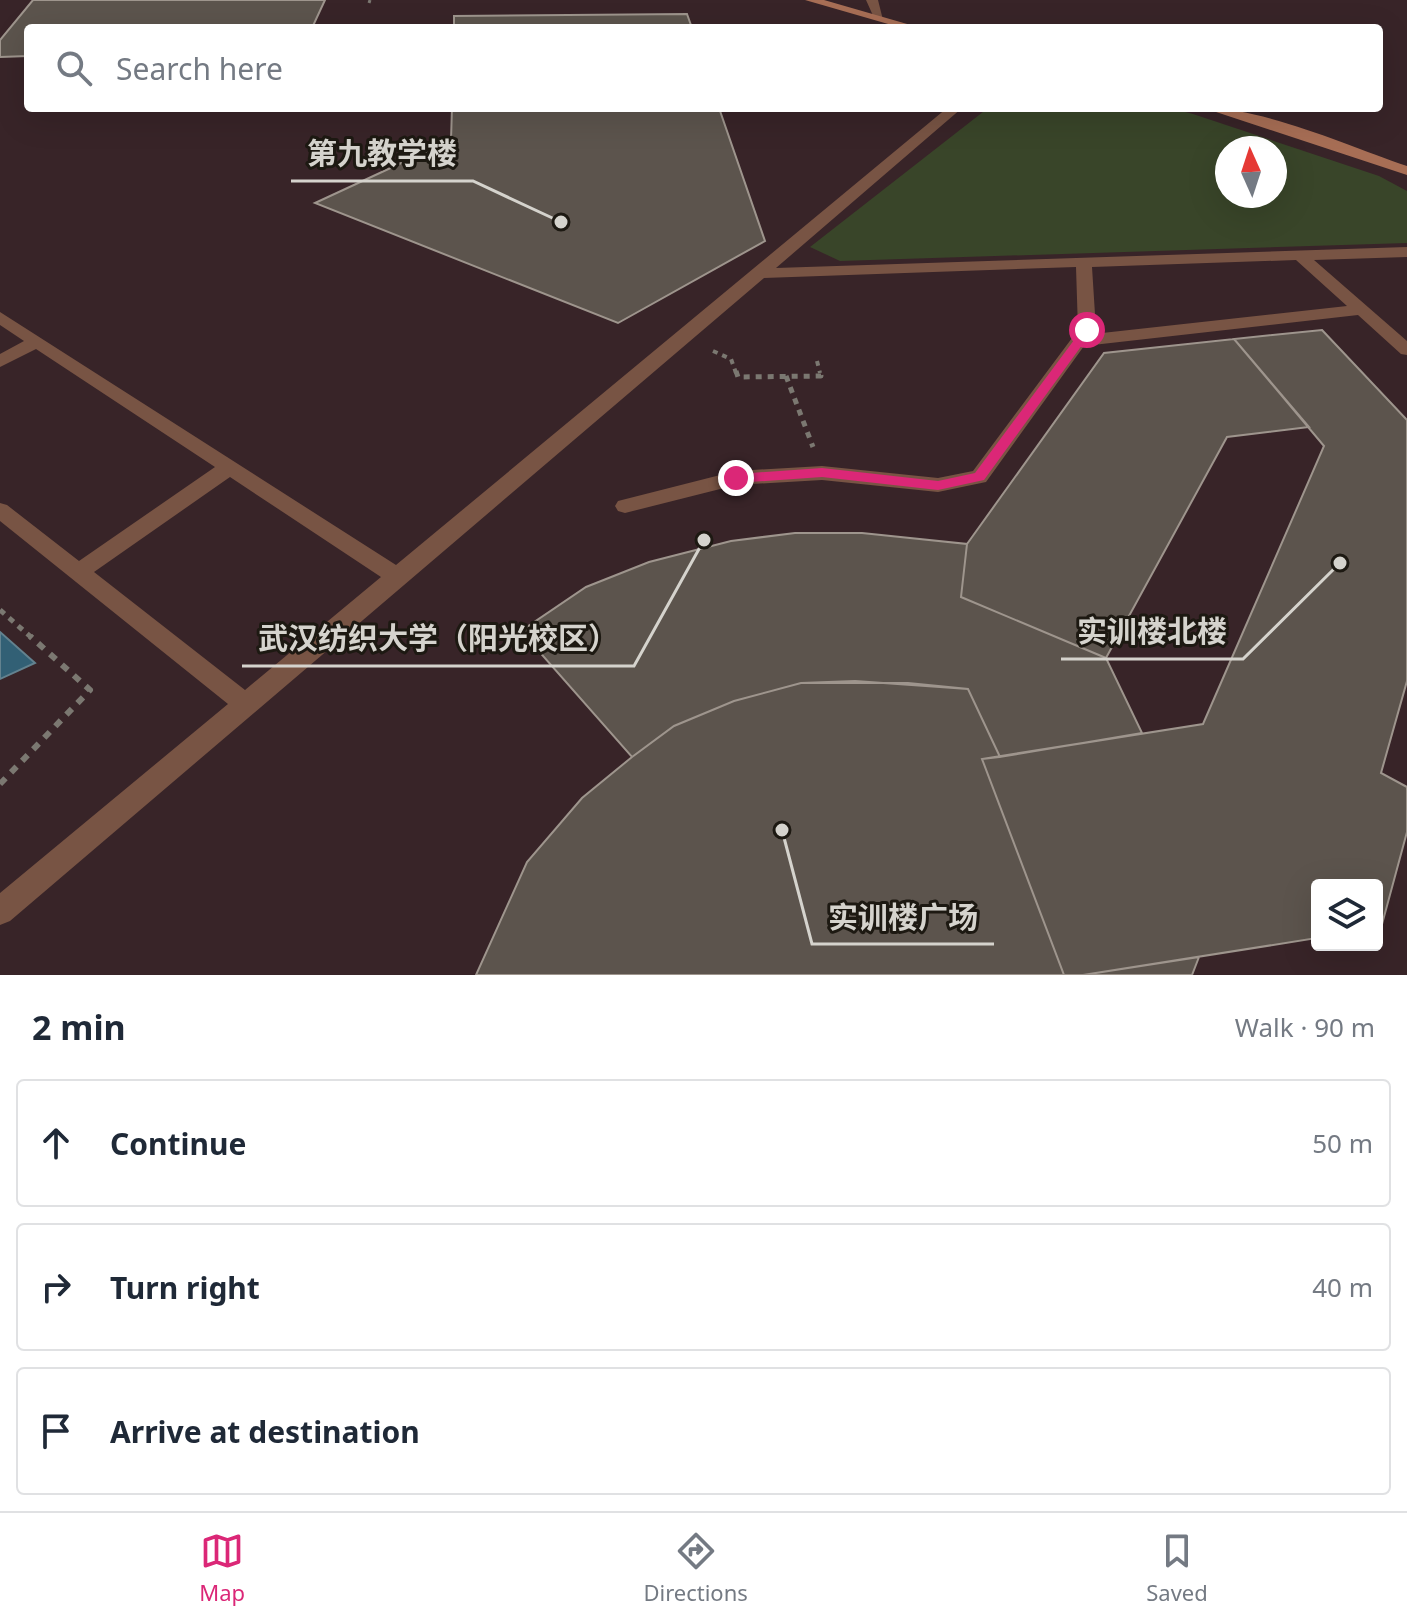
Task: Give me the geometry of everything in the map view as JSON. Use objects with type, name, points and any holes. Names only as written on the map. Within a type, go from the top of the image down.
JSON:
[{"type":"main road","points":[[811,0],[901,24]]},
{"type":"main road","points":[[1226,112],[1407,171]]},
{"type":"street","points":[[872,0],[879,18]]},
{"type":"street","points":[[0,911],[950,112]]},
{"type":"street","points":[[758,273],[1407,252]]},
{"type":"street","points":[[1300,256],[1407,350]]},
{"type":"street","points":[[625,506],[736,478],[822,473],[938,485],[979,477],[1087,330],[1084,263]]},
{"type":"street","points":[[1080,341],[1361,310]]},
{"type":"street","points":[[0,317],[397,577]]},
{"type":"street","points":[[0,361],[37,341]]},
{"type":"street","points":[[79,572],[230,467]]},
{"type":"street","points":[[0,510],[246,704]]},
{"type":"path","points":[[683,337],[731,359],[738,377],[821,376],[817,361]]},
{"type":"path","points":[[786,376],[822,473]]},
{"type":"path","points":[[0,610],[90,690],[0,784]]},
{"type":"shaded area","points":[[0,0],[1407,0],[1407,975],[0,975]]},
{"type":"green space","points":[[983,112],[1193,114],[1259,136],[1215,136],[1215,208],[1287,208],[1287,145],[1379,176],[1407,191],[1407,243],[840,261],[810,247]]},
{"type":"water","points":[[0,632],[35,663],[0,679]]},
{"type":"building","points":[[33,0],[325,0],[314,24],[24,24],[24,56],[0,57],[0,40]]},
{"type":"building","points":[[687,14],[691,24],[454,24],[454,16]]},
{"type":"building","points":[[452,112],[720,112],[765,241],[618,323],[315,203],[451,140]]},
{"type":"building","points":[[1322,330],[1407,420],[1407,681],[1381,773],[1407,787],[1407,832],[1383,921],[1383,879],[1311,879],[1311,939],[1083,975],[1064,975],[982,759],[1203,724],[1324,446],[1234,339]]},
{"type":"building","points":[[1234,339],[1309,427],[1227,437],[1106,658],[961,597],[967,544],[1104,353]]},
{"type":"building","points":[[795,533],[862,533],[967,544],[961,597],[1106,658],[1142,733],[1000,757],[968,689],[908,683],[801,683],[734,701],[674,726],[632,757],[521,631],[586,587],[649,562],[731,541]]},
{"type":"building","points":[[855,681],[968,689],[1000,757],[982,759],[1064,975],[476,975],[527,862],[582,798],[632,757],[674,726],[734,701],[801,683]]},
{"type":"building","points":[[1199,957],[1192,975],[1083,975]]},
{"type":"place","name":"第九教学楼","points":[[561,222]]},
{"type":"place","name":"武汉纺织大学（阳光校区）","points":[[704,540]]},
{"type":"place","name":"实训楼北楼","points":[[1340,563]]},
{"type":"place","name":"实训楼广场","points":[[782,830]]},
{"type":"route","points":[[736,478],[822,473],[938,485],[979,477],[1087,330]]}]
